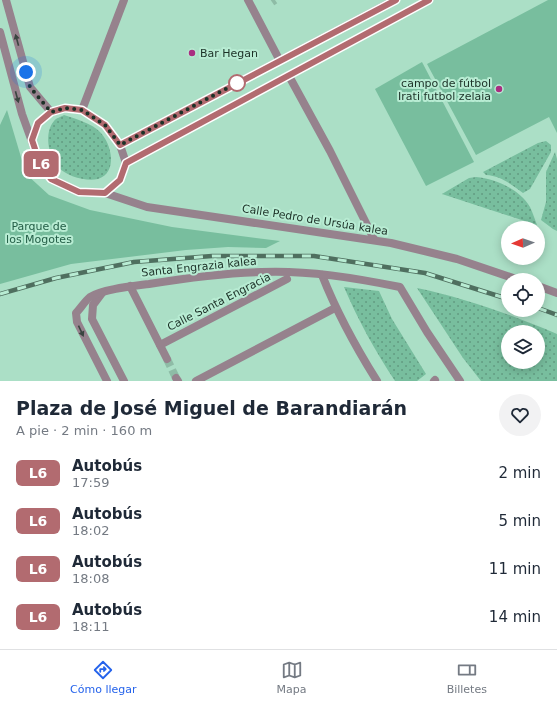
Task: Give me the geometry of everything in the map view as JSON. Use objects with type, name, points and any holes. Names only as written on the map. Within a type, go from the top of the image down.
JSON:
[{"type":"street","points":[[6,0],[30,87],[51,112]]},
{"type":"street","points":[[82,110],[124,0]]},
{"type":"street","points":[[248,0],[280,61]]},
{"type":"street","points":[[120,145],[396,0]]},
{"type":"street","points":[[126,163],[429,0]]},
{"type":"street","points":[[0,32],[22,114],[40,164],[51,179],[79,192],[105,193],[120,180],[126,163],[120,145],[105,125],[82,110],[65,108],[51,112],[38,123],[32,140]]},
{"type":"street","points":[[289,76],[330,151],[374,239]]},
{"type":"street","name":"Calle Pedro de Ursúa kalea","points":[[105,193],[147,207],[374,239],[457,259],[501,274]]},
{"type":"street","name":"Santa Engrazia kalea","points":[[107,381],[77,322],[76,314],[89,297],[102,292],[130,286],[220,274],[262,271],[322,275],[356,279],[400,287],[427,332],[460,381]]},
{"type":"street","points":[[322,275],[335,308],[360,354],[377,381]]},
{"type":"street","name":"Calle Santa Engracia","points":[[160,345],[288,279]]},
{"type":"street","points":[[130,286],[167,359]]},
{"type":"street","points":[[545,289],[557,293]]},
{"type":"street","points":[[102,292],[93,305],[92,319],[124,381]]},
{"type":"street","points":[[196,381],[335,308]]},
{"type":"green space","name":"campo de fútbol Irati futbol zelaia","points":[[548,0],[557,0],[557,133],[549,117],[476,155],[427,64]]},
{"type":"green space","points":[[422,62],[474,162],[426,186],[375,89]]},
{"type":"green space","name":"Parque de los Mogotes","points":[[7,110],[26,174],[49,195],[90,210],[172,227],[280,241],[266,248],[228,247],[186,250],[71,264],[0,284],[0,125]]},
{"type":"green space","points":[[64,115],[92,126],[104,137],[110,151],[111,165],[104,176],[93,180],[76,178],[58,167],[50,151],[48,137],[51,126],[55,120]]},
{"type":"green space","points":[[546,141],[551,145],[551,152],[530,189],[523,193],[506,181],[486,175],[483,172],[538,143]]},
{"type":"green space","points":[[555,152],[557,159],[557,231],[545,223],[545,221],[541,220],[546,202],[546,172]]},
{"type":"green space","points":[[469,178],[484,178],[513,190],[520,195],[530,207],[535,221],[525,221],[442,194]]},
{"type":"green space","points":[[344,287],[379,291],[392,319],[426,374],[417,381],[395,381],[367,335]]},
{"type":"green space","points":[[417,288],[453,297],[501,312],[501,317],[514,317],[535,325],[501,325],[501,369],[545,369],[545,329],[557,334],[557,381],[481,381],[463,358]]},
{"type":"tunnel","points":[[167,359],[176,378]]},
{"type":"railway","points":[[0,294],[56,278],[134,262],[212,256],[314,256],[425,273],[501,297]]},
{"type":"railway","points":[[545,311],[557,315]]},
{"type":"bus line","name":"L6","points":[[396,0],[120,145],[105,125],[82,110],[65,108],[51,112],[38,123],[32,140],[40,164],[51,179],[79,192],[105,193],[120,180],[126,163],[429,0]]},
{"type":"place","name":"Bar Hegan","points":[[192,53]]},
{"type":"place","name":"campo de fútbol Irati futbol zelaia","points":[[499,89]]},
{"type":"route","points":[[26,72],[30,87],[51,112],[65,108],[82,110],[105,125],[120,145],[237,83]]}]
